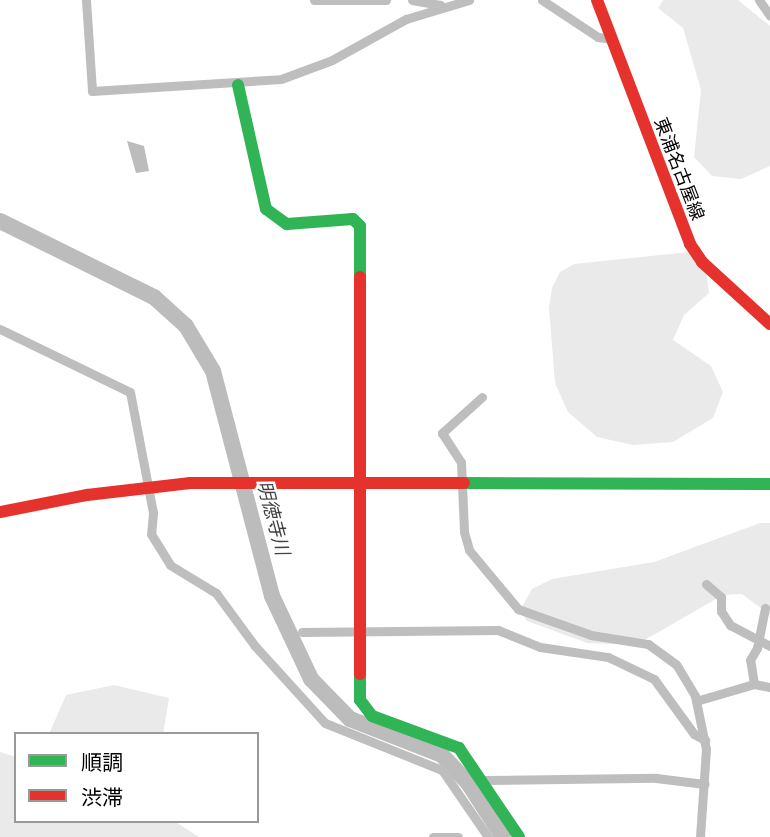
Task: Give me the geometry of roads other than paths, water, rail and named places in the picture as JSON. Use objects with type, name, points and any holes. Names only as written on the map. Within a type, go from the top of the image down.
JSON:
[{"type":"street","points":[[86,0],[92,91],[238,85],[303,72],[441,5],[469,0]]},
{"type":"street","points":[[313,0],[386,0]]},
{"type":"street","points":[[412,0],[441,5]]},
{"type":"street","points":[[542,0],[598,37],[612,38]]},
{"type":"street","name":"東浦名古屋線","points":[[597,0],[690,244],[702,262],[770,324]]},
{"type":"street","points":[[759,0],[770,16]]},
{"type":"street","points":[[238,85],[265,209],[287,224],[318,225],[353,219],[360,226],[359,690],[368,713],[455,745],[519,837]]},
{"type":"street","points":[[0,329],[130,392],[145,487],[153,513],[154,544],[170,565],[216,593],[255,646],[320,718],[387,751],[435,765],[453,782],[488,837]]},
{"type":"street","points":[[482,397],[442,433],[461,461],[461,485],[469,550],[518,609],[591,635],[659,649],[684,675],[696,701],[705,740],[705,784],[700,837]]},
{"type":"street","points":[[0,512],[145,487],[244,483],[770,484]]},
{"type":"street","points":[[706,584],[721,597],[721,611],[730,625],[770,646]]},
{"type":"street","points":[[754,684],[750,660],[758,641],[765,608]]},
{"type":"street","points":[[302,632],[498,630],[540,647],[608,657],[654,679],[694,734],[705,740]]},
{"type":"street","points":[[696,701],[754,684],[770,687]]},
{"type":"street","points":[[480,780],[496,776],[656,778],[705,784]]},
{"type":"street","points":[[433,837],[458,837]]},
{"type":"waterway","name":"明徳寺川","points":[[0,221],[154,297],[186,326],[213,371],[272,596],[311,679],[350,719],[442,755],[468,783],[503,837]]}]
